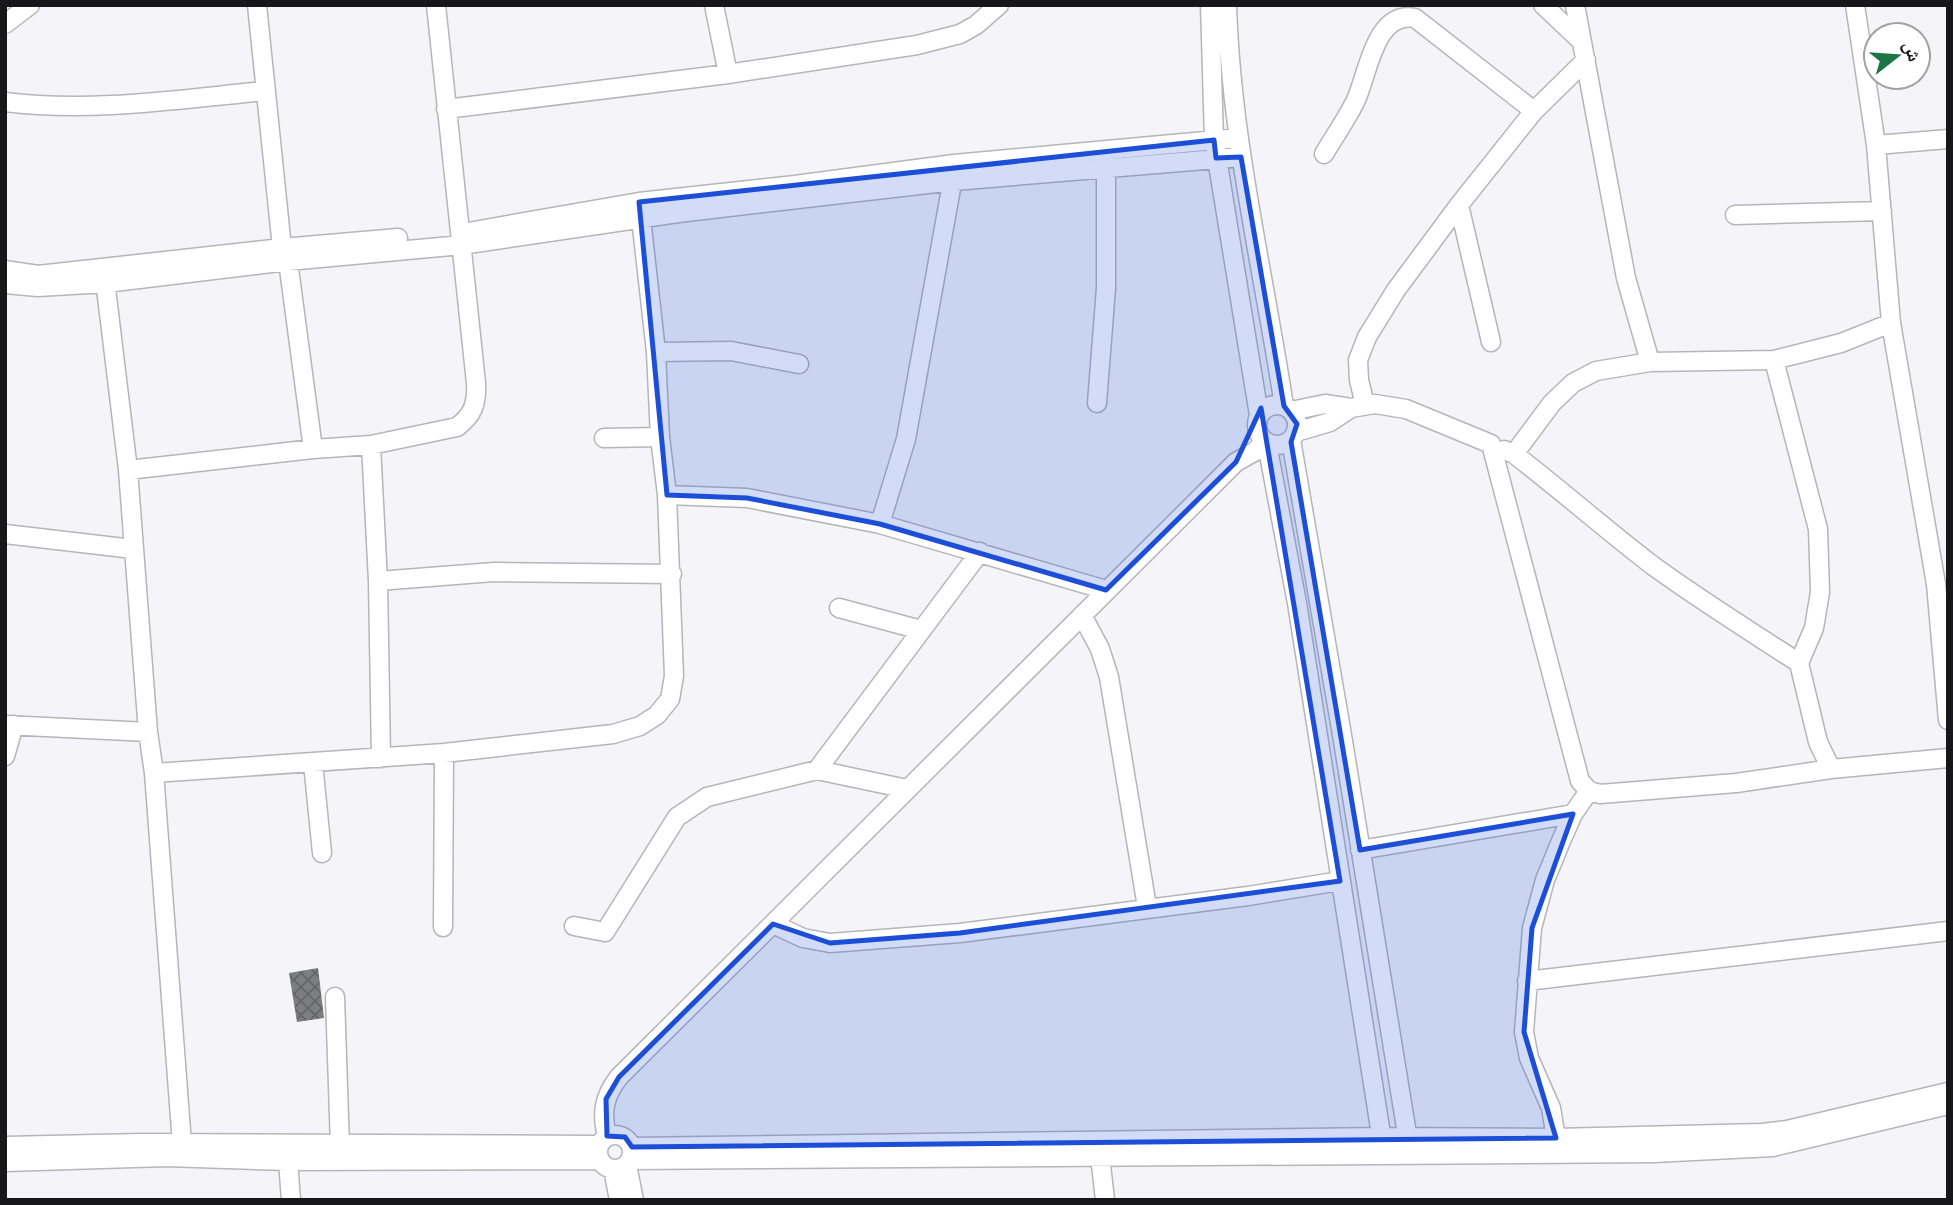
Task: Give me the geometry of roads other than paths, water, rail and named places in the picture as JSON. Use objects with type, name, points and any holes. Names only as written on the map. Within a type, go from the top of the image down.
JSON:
[{"type":"street","points":[[5,24],[30,5]]},
{"type":"street","points":[[257,5],[285,254],[313,449]]},
{"type":"street","points":[[128,470],[371,445],[457,427],[468,419],[477,397],[476,383],[436,5]]},
{"type":"street","points":[[714,5],[728,74]]},
{"type":"street","points":[[446,109],[728,74],[917,45],[946,39],[976,25],[999,5]]},
{"type":"street","points":[[1210,5],[1215,149],[1262,432],[1297,603],[1383,1146]]},
{"type":"street","points":[[1227,5],[1228,58],[1241,157],[1287,409],[1295,417],[1293,436],[1409,1145]]},
{"type":"street","points":[[1543,5],[1581,41]]},
{"type":"street","points":[[1574,5],[1626,278],[1650,362]]},
{"type":"street","points":[[1855,5],[1876,145],[1891,323],[1936,584],[1948,720]]},
{"type":"street","points":[[1324,153],[1356,101],[1373,52],[1385,28],[1396,19],[1406,16],[1415,18],[1534,111]]},
{"type":"street","points":[[1358,407],[1358,360],[1367,337],[1396,290],[1534,111],[1586,60]]},
{"type":"street","points":[[5,102],[27,105],[143,103],[265,91]]},
{"type":"street","points":[[5,284],[38,287],[285,254],[461,239],[640,211],[954,173],[1215,149],[1238,138]]},
{"type":"street","points":[[1876,145],[1948,139]]},
{"type":"street","points":[[1215,149],[1241,157]]},
{"type":"street","points":[[1097,403],[1107,288],[1106,160]]},
{"type":"street","points":[[880,524],[906,439],[954,173]]},
{"type":"street","points":[[1459,205],[1491,342]]},
{"type":"street","points":[[154,773],[444,753],[613,734],[640,726],[657,715],[670,699],[674,676],[672,573],[660,437],[656,352],[640,211]]},
{"type":"street","points":[[1735,215],[1882,211]]},
{"type":"street","points":[[5,270],[38,275],[105,276]]},
{"type":"street","points":[[105,276],[128,470],[183,1150]]},
{"type":"street","points":[[1514,454],[1552,403],[1573,383],[1596,371],[1650,362],[1774,360],[1841,343],[1891,323]]},
{"type":"street","points":[[656,352],[732,351],[799,364]]},
{"type":"street","points":[[1774,360],[1818,529],[1821,592],[1814,628],[1799,663],[1818,742],[1831,769]]},
{"type":"street","points":[[634,1200],[616,1155],[603,1111],[606,1099],[619,1077],[1236,462],[1245,443],[1262,432],[1270,406],[1287,409],[1325,404],[1406,409],[1514,454],[1655,567],[1799,663]]},
{"type":"street","points":[[1262,432],[1282,445],[1293,436],[1330,422],[1358,407]]},
{"type":"street","points":[[604,438],[660,437]]},
{"type":"street","points":[[1492,444],[1580,781],[1589,791],[1600,794],[1736,783],[1831,769],[1948,758]]},
{"type":"street","points":[[371,445],[378,581],[381,758]]},
{"type":"street","points":[[667,495],[747,498],[880,524],[1106,590]]},
{"type":"street","points":[[5,534],[133,549]]},
{"type":"street","points":[[817,770],[980,552]]},
{"type":"street","points":[[378,581],[494,572],[672,573]]},
{"type":"street","points":[[839,608],[921,629]]},
{"type":"street","points":[[1082,615],[1100,649],[1109,677],[1147,907]]},
{"type":"street","points":[[5,756],[10,725],[148,732]]},
{"type":"street","points":[[443,927],[444,753]]},
{"type":"street","points":[[313,763],[322,853]]},
{"type":"street","points":[[574,926],[605,932],[677,817],[707,797],[817,770],[907,789]]},
{"type":"street","points":[[1556,1138],[1551,1108],[1529,1058],[1524,1032],[1531,928],[1545,880],[1573,814],[1589,791]]},
{"type":"street","points":[[1360,850],[1573,814]]},
{"type":"street","points":[[773,924],[803,938],[830,943],[960,933],[1248,896],[1340,881]]},
{"type":"street","points":[[1527,981],[1948,931]]},
{"type":"street","points":[[335,996],[340,1146]]},
{"type":"street","points":[[5,1163],[183,1150],[340,1146],[616,1155],[1100,1156],[1556,1138],[1762,1133],[1787,1130],[1948,1091]]},
{"type":"street","points":[[1409,1145],[1654,1153],[1773,1147],[1948,1105]]},
{"type":"street","points":[[8,1142],[183,1150],[288,1161],[1383,1146]]},
{"type":"street","points":[[616,1155],[619,1200]]},
{"type":"street","points":[[1100,1156],[1105,1200]]},
{"type":"street","points":[[288,1161],[291,1200]]}]
